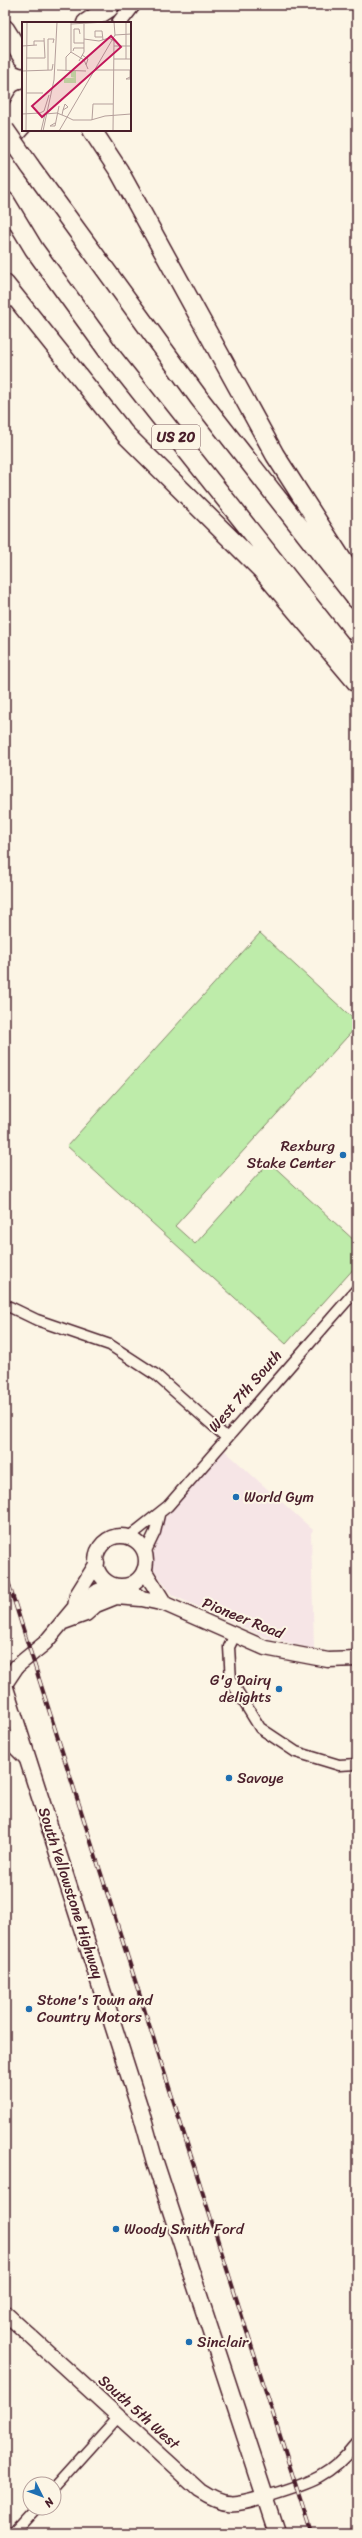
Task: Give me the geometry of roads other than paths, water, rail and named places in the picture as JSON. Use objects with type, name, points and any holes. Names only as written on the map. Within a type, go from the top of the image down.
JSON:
[{"type":"highway","points":[[88,22],[110,7]]},
{"type":"highway","points":[[5,22],[22,32]]},
{"type":"highway","points":[[5,29],[22,56]]},
{"type":"highway","points":[[14,120],[22,101]]},
{"type":"highway","name":"US 20","points":[[14,120],[30,166],[199,398],[357,600]]},
{"type":"highway","points":[[96,133],[275,455],[305,506],[357,583]]},
{"type":"highway","name":"US 20","points":[[5,201],[34,249],[110,354],[357,665]]},
{"type":"highway","points":[[5,284],[125,434],[261,569],[357,683]]},
{"type":"main road","points":[[5,146],[14,120]]},
{"type":"main road","name":"South Yellowstone Highway","points":[[5,1688],[264,2497],[277,2533]]},
{"type":"street","points":[[120,22],[133,5]]},
{"type":"street","points":[[98,22],[110,7]]},
{"type":"street","name":"West 7th South","points":[[129,1537],[158,1515],[357,1289]]},
{"type":"street","points":[[10,1307],[37,1320],[110,1345],[156,1375],[227,1438]]},
{"type":"street","name":"West 7th South","points":[[145,1553],[155,1532],[158,1515]]},
{"type":"street","points":[[5,1684],[17,1666],[45,1643],[75,1607],[98,1591],[136,1581],[144,1570],[145,1553],[141,1546],[129,1537],[119,1536],[104,1543],[99,1550],[97,1562],[77,1595],[75,1607]]},
{"type":"street","points":[[97,1562],[100,1574],[118,1585]]},
{"type":"street","points":[[144,1570],[165,1604]]},
{"type":"street","name":"Pioneer Road","points":[[118,1585],[142,1599],[165,1604],[234,1635],[285,1653],[328,1660],[357,1659]]},
{"type":"street","points":[[64,1622],[86,1614],[96,1605],[116,1597],[142,1599]]},
{"type":"street","points":[[234,1635],[228,1647],[231,1681],[260,1728],[296,1752],[340,1765],[357,1764]]},
{"type":"street","points":[[5,1738],[29,1760]]},
{"type":"street","name":"South 5th West","points":[[5,2314],[200,2491],[211,2498],[235,2505],[264,2497]]},
{"type":"street","points":[[62,2479],[119,2416]]},
{"type":"street","points":[[264,2497],[318,2479],[336,2467],[357,2443]]},
{"type":"street","points":[[14,2533],[29,2516]]},
{"type":"railway","points":[[5,1572],[311,2533]]},
{"type":"place","name":"Rexburg Stake Center","points":[[343,1155]]},
{"type":"place","name":"World Gym","points":[[236,1497]]},
{"type":"place","name":"G'g Dairy delights","points":[[279,1689]]},
{"type":"place","name":"Savoye","points":[[229,1778]]},
{"type":"place","name":"Stone's Town and Country Motors","points":[[29,2009]]},
{"type":"place","name":"Woody Smith Ford","points":[[116,2229]]},
{"type":"place","name":"Sinclair","points":[[189,2342]]}]
